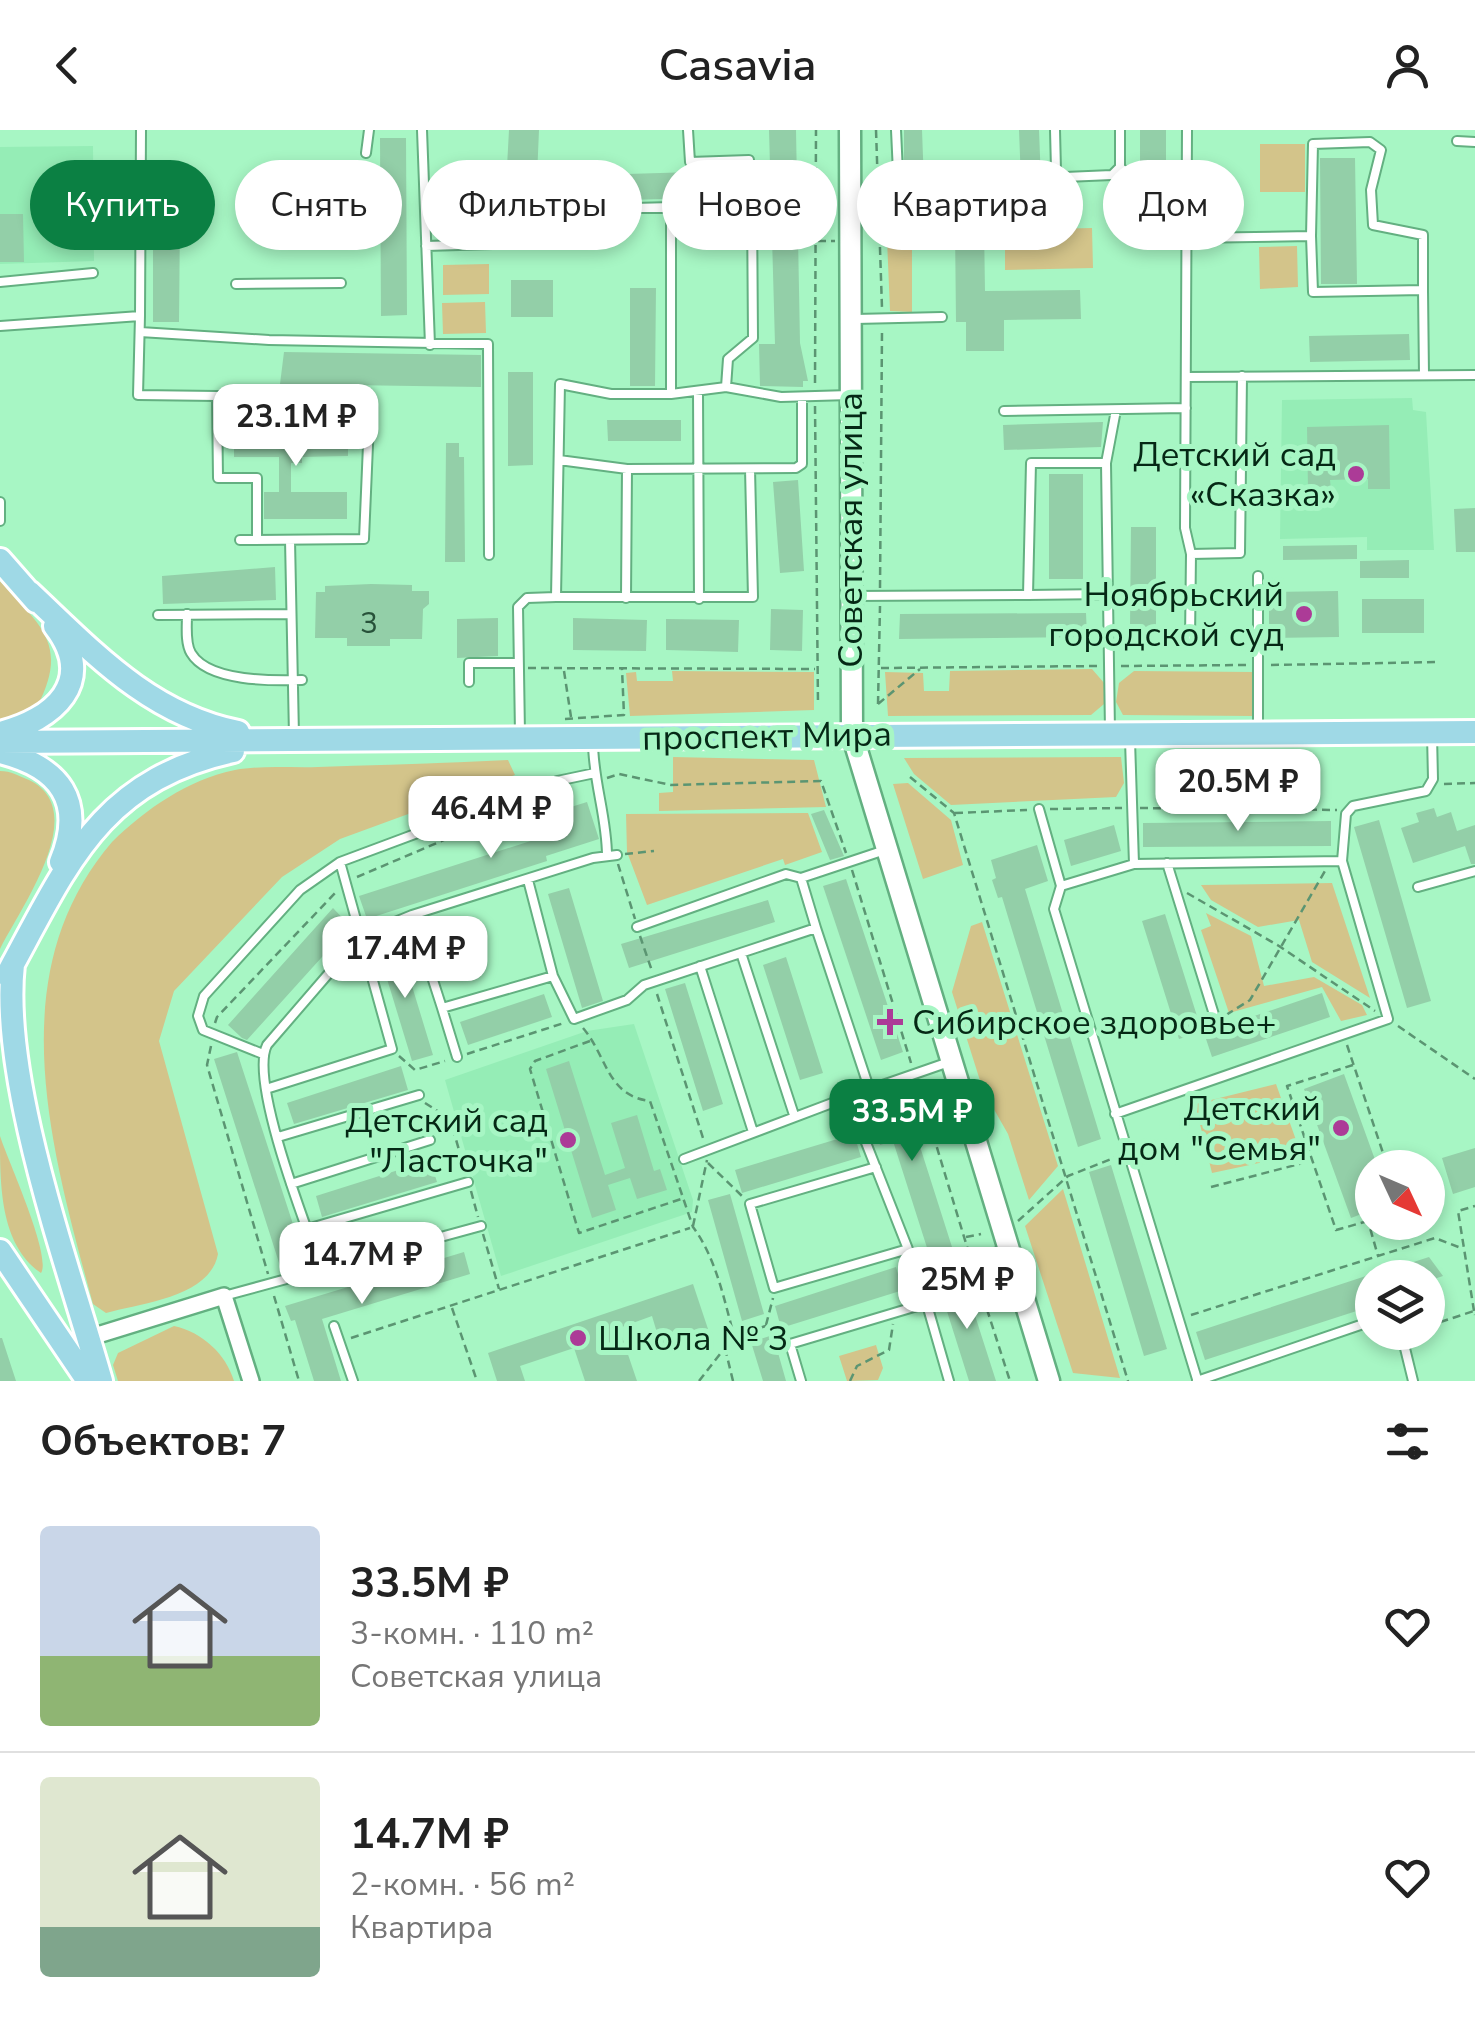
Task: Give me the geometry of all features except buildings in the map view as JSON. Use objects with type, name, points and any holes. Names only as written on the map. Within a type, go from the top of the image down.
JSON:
[{"type":"main road","name":"Советская улица","points":[[850,130],[852,734],[884,850],[1049,1381]]},
{"type":"main road","points":[[0,733],[45,718],[56,708],[70,679],[67,648],[60,632],[1,560]]},
{"type":"main road","points":[[28,592],[116,674],[168,709],[203,725],[290,741]]},
{"type":"main road","name":"проспект Мира","points":[[0,742],[1475,732]]},
{"type":"main road","points":[[51,889],[102,820],[153,781],[206,757],[290,741]]},
{"type":"main road","points":[[0,752],[44,768],[66,797],[71,830],[51,889],[0,988]]},
{"type":"main road","points":[[13,964],[6,1006],[12,1066],[100,1381]]},
{"type":"main road","points":[[0,1251],[88,1381]]},
{"type":"street","points":[[88,1338],[224,1296],[251,1381]]},
{"type":"lane","points":[[141,130],[138,395],[370,398],[368,534],[354,540],[240,540]]},
{"type":"lane","points":[[366,153],[369,130]]},
{"type":"lane","points":[[422,130],[423,160]]},
{"type":"lane","points":[[688,130],[690,160]]},
{"type":"lane","points":[[896,130],[897,160]]},
{"type":"lane","points":[[1055,130],[1056,170],[1065,177],[1103,175]]},
{"type":"lane","points":[[1120,130],[1120,160]]},
{"type":"lane","points":[[1187,160],[1188,130]]},
{"type":"lane","points":[[1457,141],[1475,142]]},
{"type":"lane","points":[[1424,290],[1313,292],[1313,144],[1370,142],[1381,150],[1370,190],[1373,225],[1423,235],[1424,290],[1424,375]]},
{"type":"lane","points":[[1244,237],[1312,236]]},
{"type":"lane","points":[[426,250],[430,345]]},
{"type":"lane","points":[[670,250],[672,394]]},
{"type":"lane","points":[[726,386],[728,359],[754,338],[753,250]]},
{"type":"lane","points":[[1187,250],[1185,528],[1191,554],[1190,639]]},
{"type":"lane","points":[[0,282],[93,273]]},
{"type":"lane","points":[[236,284],[340,282]]},
{"type":"lane","points":[[0,326],[140,316]]},
{"type":"lane","points":[[850,319],[942,317]]},
{"type":"lane","points":[[140,332],[488,344],[488,555]]},
{"type":"lane","points":[[1186,376],[1475,375]]},
{"type":"lane","points":[[1191,554],[1240,553],[1242,376]]},
{"type":"lane","points":[[556,597],[560,384],[612,394],[672,394],[726,386],[770,396],[850,394]]},
{"type":"lane","points":[[698,390],[699,599]]},
{"type":"lane","points":[[560,460],[627,469],[750,469],[802,464],[802,397]]},
{"type":"lane","points":[[217,398],[218,478],[257,478],[258,540]]},
{"type":"lane","points":[[1004,411],[1186,408]]},
{"type":"lane","points":[[1116,410],[1106,463],[1106,594],[1111,666],[1132,808],[1134,864]]},
{"type":"lane","points":[[1028,595],[1031,464],[1106,463]]},
{"type":"lane","points":[[626,598],[627,469]]},
{"type":"lane","points":[[520,738],[516,666],[521,602],[556,597],[753,597],[750,469]]},
{"type":"lane","points":[[0,502],[0,521]]},
{"type":"lane","points":[[290,540],[291,614],[298,680],[290,741]]},
{"type":"lane","points":[[1258,576],[1258,734]]},
{"type":"lane","points":[[849,596],[1106,594]]},
{"type":"lane","points":[[158,614],[291,614]]},
{"type":"lane","points":[[187,614],[188,645],[202,666],[220,672],[298,680]]},
{"type":"lane","points":[[468,682],[469,663],[516,666]]},
{"type":"lane","points":[[1116,1114],[1388,1019],[1342,861],[1350,810],[1426,791],[1433,780],[1432,732]]},
{"type":"lane","points":[[322,1271],[291,1184],[266,1089],[263,1054],[361,936],[412,915],[612,855],[596,777],[593,738]]},
{"type":"lane","points":[[263,1054],[213,1036],[203,1030],[198,1016],[204,996],[300,890],[340,862],[556,782],[596,777]]},
{"type":"lane","points":[[1039,809],[1061,886],[1054,909],[1197,1380],[1355,1327]]},
{"type":"lane","points":[[637,927],[786,874],[800,878],[884,850]]},
{"type":"lane","points":[[1061,886],[1134,864],[1342,861]]},
{"type":"lane","points":[[266,1089],[392,1049],[343,886],[340,862]]},
{"type":"lane","points":[[1167,863],[1216,1021]]},
{"type":"lane","points":[[1418,887],[1475,872]]},
{"type":"lane","points":[[800,878],[868,1088]]},
{"type":"lane","points":[[528,880],[553,976],[574,1020],[627,1000],[653,982],[816,928]]},
{"type":"lane","points":[[412,915],[457,1057]]},
{"type":"lane","points":[[741,954],[794,1116]]},
{"type":"lane","points":[[700,966],[753,1132]]},
{"type":"lane","points":[[442,1008],[553,976]]},
{"type":"lane","points":[[684,1159],[868,1088],[951,1061]]},
{"type":"lane","points":[[278,1136],[418,1095]]},
{"type":"lane","points":[[848,1097],[919,1277],[949,1381]]},
{"type":"lane","points":[[291,1184],[430,1140]]},
{"type":"lane","points":[[876,1168],[750,1204],[774,1288],[908,1249]]},
{"type":"lane","points":[[306,1229],[468,1182]]},
{"type":"lane","points":[[224,1296],[481,1226]]},
{"type":"lane","points":[[919,1277],[1007,1249]]},
{"type":"lane","points":[[800,1381],[790,1344],[924,1304]]},
{"type":"lane","points":[[334,1326],[353,1381]]},
{"type":"lane","points":[[1405,1350],[1412,1381]]},
{"type":"path","points":[[816,130],[818,705]]},
{"type":"path","points":[[876,130],[882,318],[878,704],[922,668]]},
{"type":"path","points":[[878,668],[1439,662]]},
{"type":"path","points":[[516,666],[816,669]]},
{"type":"path","points":[[563,668],[572,718]]},
{"type":"path","points":[[608,716],[624,715],[622,668]]},
{"type":"path","points":[[299,1381],[207,1065],[217,1017],[327,898],[371,868],[596,777],[619,774],[671,785],[821,781]]},
{"type":"path","points":[[910,777],[954,813],[1128,1381]]},
{"type":"path","points":[[1440,784],[1475,783]]},
{"type":"path","points":[[954,813],[1132,808],[1350,810]]},
{"type":"path","points":[[654,852],[612,855],[706,1150],[693,1228]]},
{"type":"path","points":[[1216,1021],[1250,1000],[1331,862]]},
{"type":"path","points":[[1174,886],[1279,946],[1475,1080]]},
{"type":"path","points":[[392,1049],[415,1070],[574,1020],[592,1041],[611,1080],[633,1099],[650,1101],[693,1228],[704,1242],[734,1336]]},
{"type":"path","points":[[1343,1034],[1382,1150]]},
{"type":"path","points":[[592,1041],[535,1061],[530,1070],[579,1233],[683,1198]]},
{"type":"path","points":[[1354,1065],[1287,1086],[1336,1230],[1355,1224]]},
{"type":"path","points":[[1017,1222],[1068,1176],[1127,1154]]},
{"type":"path","points":[[1211,1186],[1312,1160]]},
{"type":"path","points":[[707,1162],[750,1204]]},
{"type":"path","points":[[1445,1321],[1474,1313],[1458,1211],[1475,1206]]},
{"type":"path","points":[[340,1342],[693,1228]]},
{"type":"path","points":[[964,1237],[981,1234]]},
{"type":"path","points":[[1179,1319],[1435,1238],[1461,1248]]},
{"type":"path","points":[[1374,1240],[1378,1256]]},
{"type":"path","points":[[766,1326],[774,1288]]},
{"type":"path","points":[[451,1306],[477,1381]]},
{"type":"path","points":[[850,1381],[856,1366],[888,1350],[895,1313]]},
{"type":"path","points":[[699,1381],[734,1336],[766,1326]]},
{"type":"path","points":[[766,1326],[790,1344]]},
{"type":"path","points":[[725,1347],[733,1381]]},
{"type":"shaded area","points":[[1260,144],[1305,144],[1305,192],[1260,192]]},
{"type":"shaded area","points":[[93,146],[93,160],[30,160],[30,250],[94,250],[94,261],[0,264],[0,147]]},
{"type":"shaded area","points":[[1083,228],[1092,228],[1093,268],[1005,270],[1005,250],[1083,250]]},
{"type":"shaded area","points":[[1297,246],[1298,287],[1260,289],[1259,247]]},
{"type":"shaded area","points":[[887,250],[912,250],[912,312],[890,311]]},
{"type":"shaded area","points":[[489,264],[489,294],[443,295],[443,265]]},
{"type":"shaded area","points":[[485,302],[486,333],[443,334],[442,303]]},
{"type":"shaded area","name":"Детский сад «Сказка»","points":[[1412,398],[1413,410],[1426,412],[1434,550],[1367,550],[1367,537],[1280,539],[1282,400]]},
{"type":"shaded area","points":[[0,581],[39,625],[50,652],[51,668],[37,707],[0,720]]},
{"type":"shaded area","points":[[1092,669],[1105,684],[1104,704],[1091,715],[888,716],[885,672],[923,673],[924,691],[949,691],[950,671]]},
{"type":"shaded area","points":[[672,671],[814,672],[814,710],[630,716],[626,673],[636,672],[637,681],[673,681]]},
{"type":"shaded area","points":[[1134,671],[1253,672],[1253,716],[1123,715],[1116,702],[1119,683]]},
{"type":"shaded area","points":[[673,757],[814,760],[826,807],[659,811],[659,793],[673,792]]},
{"type":"shaded area","points":[[1121,757],[1124,783],[1116,797],[951,805],[914,774],[904,758]]},
{"type":"shaded area","points":[[508,760],[515,775],[340,839],[282,877],[174,991],[159,1041],[218,1254],[202,1280],[172,1296],[106,1313],[93,1304],[62,1184],[51,1123],[44,1063],[45,1004],[56,947],[77,893],[112,842],[168,797],[235,770]]},
{"type":"shaded area","points":[[0,771],[29,780],[47,794],[54,813],[46,860],[0,949]]},
{"type":"shaded area","points":[[908,783],[951,820],[963,865],[923,879],[893,784]]},
{"type":"shaded area","points":[[808,813],[822,852],[785,865],[783,859],[647,905],[627,852],[626,814]]},
{"type":"shaded area","points":[[1332,883],[1370,998],[1312,962],[1299,920],[1258,927],[1211,900],[1201,885]]},
{"type":"shaded area","points":[[1206,913],[1251,936],[1264,986],[1314,977],[1362,1005],[1367,1015],[1341,1021],[1322,987],[1229,1013],[1201,930],[1211,926]]},
{"type":"shaded area","points":[[982,922],[1058,1166],[1029,1200],[1008,1134],[983,1090],[952,992],[971,926]]},
{"type":"shaded area","name":"Детский сад \"Ласточка\"","points":[[634,1024],[693,1200],[692,1212],[501,1276],[445,1080],[587,1031]]},
{"type":"shaded area","points":[[1276,1084],[1301,1154],[1212,1173],[1195,1104]]},
{"type":"shaded area","points":[[0,1136],[35,1229],[43,1263],[41,1273],[27,1261],[10,1230],[2,1193]]},
{"type":"shaded area","points":[[1063,1189],[1120,1378],[1073,1373],[1025,1226]]},
{"type":"shaded area","points":[[174,1326],[194,1333],[212,1346],[234,1381],[118,1381],[113,1365],[118,1353]]},
{"type":"shaded area","points":[[876,1345],[883,1368],[878,1380],[847,1381],[839,1356]]},
{"type":"place","name":"Детский сад «Сказка»","points":[[1356,474]]},
{"type":"place","name":"Ноябрьский городской суд","points":[[1304,614]]},
{"type":"place","name":"Сибирское здоровье+","points":[[890,1022]]},
{"type":"place","name":"Детский дом \"Семья\"","points":[[1341,1128]]},
{"type":"place","name":"Детский сад \"Ласточка\"","points":[[568,1140]]},
{"type":"place","name":"Школа № 3","points":[[578,1338]]}]
